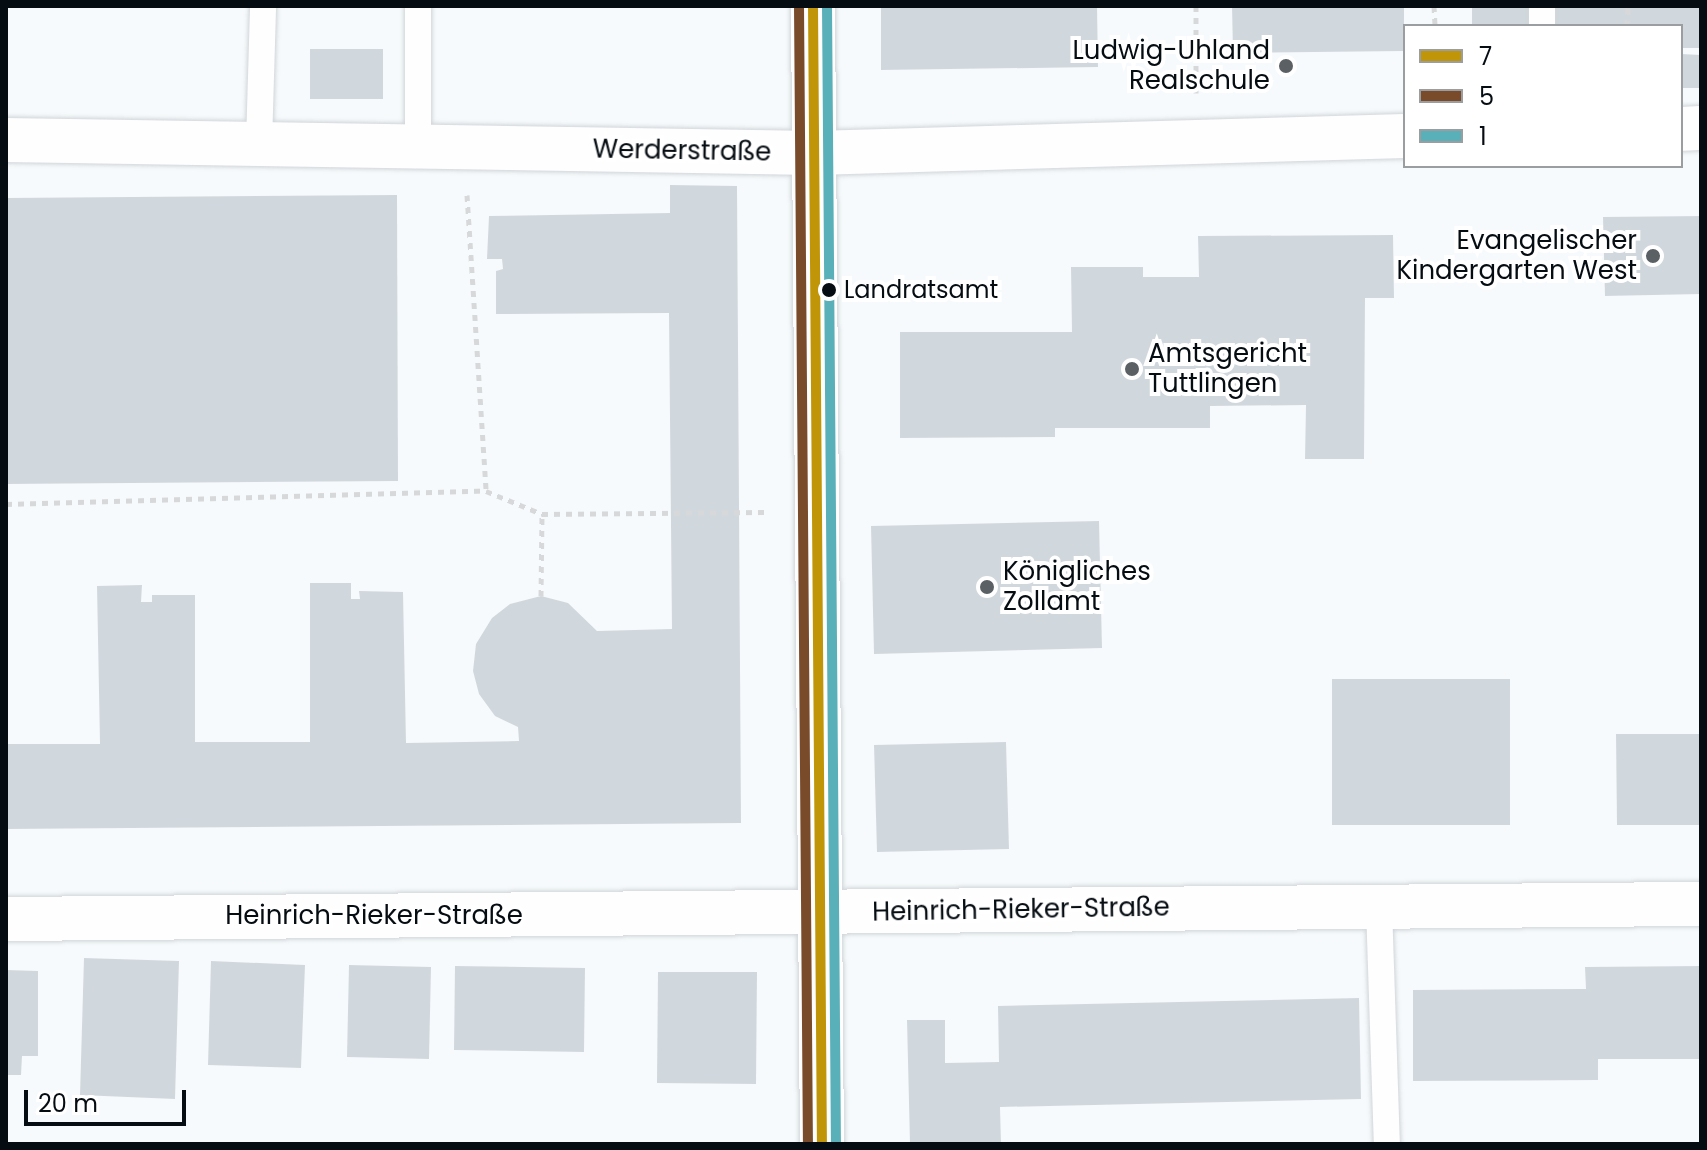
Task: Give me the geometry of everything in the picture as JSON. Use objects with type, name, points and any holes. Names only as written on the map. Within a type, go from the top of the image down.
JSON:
[{"type":"street","points":[[813,6],[817,912],[822,1144]]},
{"type":"street","name":"Werderstraße","points":[[6,140],[815,153],[1403,136]]},
{"type":"street","name":"Heinrich-Rieker-Straße","points":[[6,919],[1701,904]]},
{"type":"lane","points":[[259,144],[263,6]]},
{"type":"lane","points":[[418,6],[418,147]]},
{"type":"lane","points":[[1379,907],[1387,1144]]},
{"type":"path","points":[[1196,6],[1196,142]]},
{"type":"path","points":[[464,147],[486,491]]},
{"type":"path","points":[[6,504],[486,491],[542,514],[764,512]]},
{"type":"path","points":[[541,596],[542,514]]},
{"type":"building","points":[[881,6],[1097,6],[1098,67],[881,70]]},
{"type":"building","points":[[1232,6],[1404,6],[1403,51],[1233,53]]},
{"type":"building","points":[[1472,6],[1701,6],[1701,48],[1683,48],[1683,24],[1472,24]]},
{"type":"building","points":[[310,49],[383,49],[383,99],[310,99]]},
{"type":"building","points":[[1683,54],[1701,55],[1701,88],[1683,88]]},
{"type":"building","points":[[670,185],[737,186],[741,823],[6,829],[6,744],[100,744],[97,586],[142,585],[141,602],[152,602],[152,595],[195,595],[195,742],[310,742],[310,583],[351,583],[351,599],[360,599],[359,591],[403,592],[406,743],[519,741],[518,727],[495,716],[479,694],[473,671],[476,644],[492,618],[510,604],[541,596],[568,603],[597,631],[672,629],[669,313],[496,314],[496,271],[503,269],[502,259],[487,259],[489,216],[670,213]]},
{"type":"building","points":[[397,195],[398,481],[6,484],[6,198]]},
{"type":"building","name":"Evangelischer Kindergarten West","points":[[1701,216],[1701,294],[1605,296],[1603,217]]},
{"type":"building","name":"Amtsgericht Tuttlingen","points":[[1393,235],[1394,298],[1365,298],[1364,459],[1305,459],[1306,405],[1210,406],[1210,428],[1055,428],[1055,437],[900,438],[900,332],[1072,332],[1071,267],[1143,267],[1143,277],[1199,277],[1198,236]]},
{"type":"building","name":"Königliches Zollamt","points":[[1099,521],[1102,648],[874,654],[871,526]]},
{"type":"building","points":[[1332,679],[1510,679],[1510,825],[1332,825]]},
{"type":"building","points":[[1616,734],[1701,734],[1701,825],[1617,825]]},
{"type":"building","points":[[1006,742],[1009,849],[877,852],[874,745]]},
{"type":"building","points":[[84,958],[179,961],[175,1099],[80,1095]]},
{"type":"building","points":[[211,961],[305,965],[301,1068],[208,1065]]},
{"type":"building","points":[[349,965],[431,967],[429,1059],[347,1057]]},
{"type":"building","points":[[455,966],[585,968],[584,1052],[454,1050]]},
{"type":"building","points":[[1701,966],[1701,1059],[1598,1059],[1598,1080],[1413,1081],[1413,990],[1586,989],[1585,967]]},
{"type":"building","points":[[6,970],[38,971],[38,1056],[22,1056],[21,1075],[6,1075]]},
{"type":"building","points":[[658,972],[757,972],[756,1084],[657,1083]]},
{"type":"building","points":[[1359,998],[1361,1099],[1000,1107],[1001,1144],[910,1144],[907,1020],[945,1020],[945,1063],[999,1062],[998,1006]]},
{"type":"transit line","name":"5","points":[[799,6],[808,1144]]},
{"type":"transit line","name":"7","points":[[813,6],[822,1144]]},
{"type":"transit line","name":"1","points":[[827,6],[836,1144]]},
{"type":"place","name":"Ludwig-Uhland Realschule","points":[[1286,66]]},
{"type":"place","name":"Evangelischer Kindergarten West","points":[[1653,256]]},
{"type":"place","name":"Landratsamt","points":[[829,290]]},
{"type":"place","name":"Amtsgericht Tuttlingen","points":[[1132,369]]},
{"type":"place","name":"Königliches Zollamt","points":[[987,587]]}]
